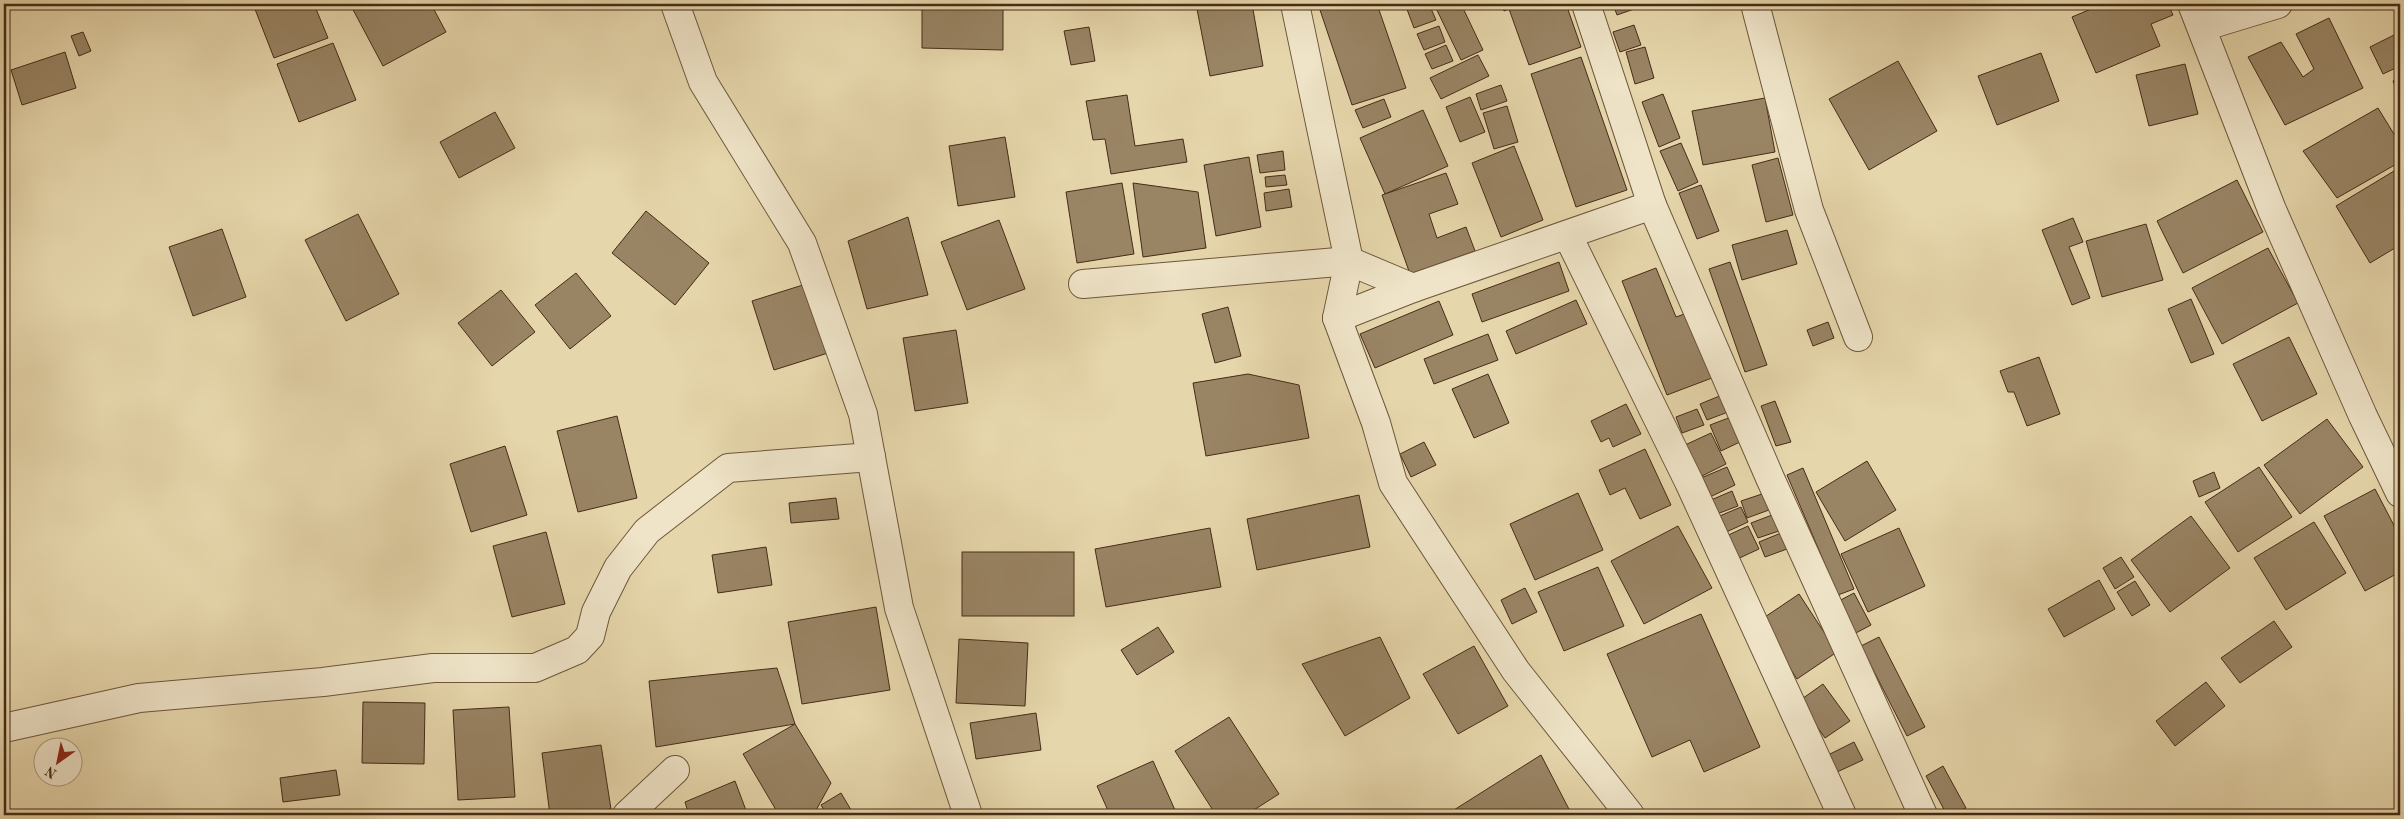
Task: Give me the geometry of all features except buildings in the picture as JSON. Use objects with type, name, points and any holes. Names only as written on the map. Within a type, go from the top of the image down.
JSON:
[{"type":"street","points":[[675,4],[703,82],[802,243],[863,414],[899,608],[968,815]]},
{"type":"street","points":[[1295,4],[1349,260],[1337,318],[1376,423],[1393,483],[1516,672],[1630,815]]},
{"type":"street","points":[[1586,4],[1652,205],[1770,478],[1923,815]]},
{"type":"street","points":[[1755,4],[1809,210],[1858,337]]},
{"type":"street","points":[[2278,4],[2197,15],[2272,210],[2362,416],[2400,492]]},
{"type":"street","points":[[1337,318],[1413,288],[1568,236],[1652,205]]},
{"type":"street","points":[[1568,236],[1690,482],[1842,815]]},
{"type":"street","points":[[1083,284],[1349,260],[1413,288]]},
{"type":"street","points":[[4,728],[139,698],[323,682],[433,668],[535,668],[577,650],[590,636],[596,612],[618,568],[647,531],[728,468],[871,458]]},
{"type":"street","points":[[627,815],[675,770]]}]
